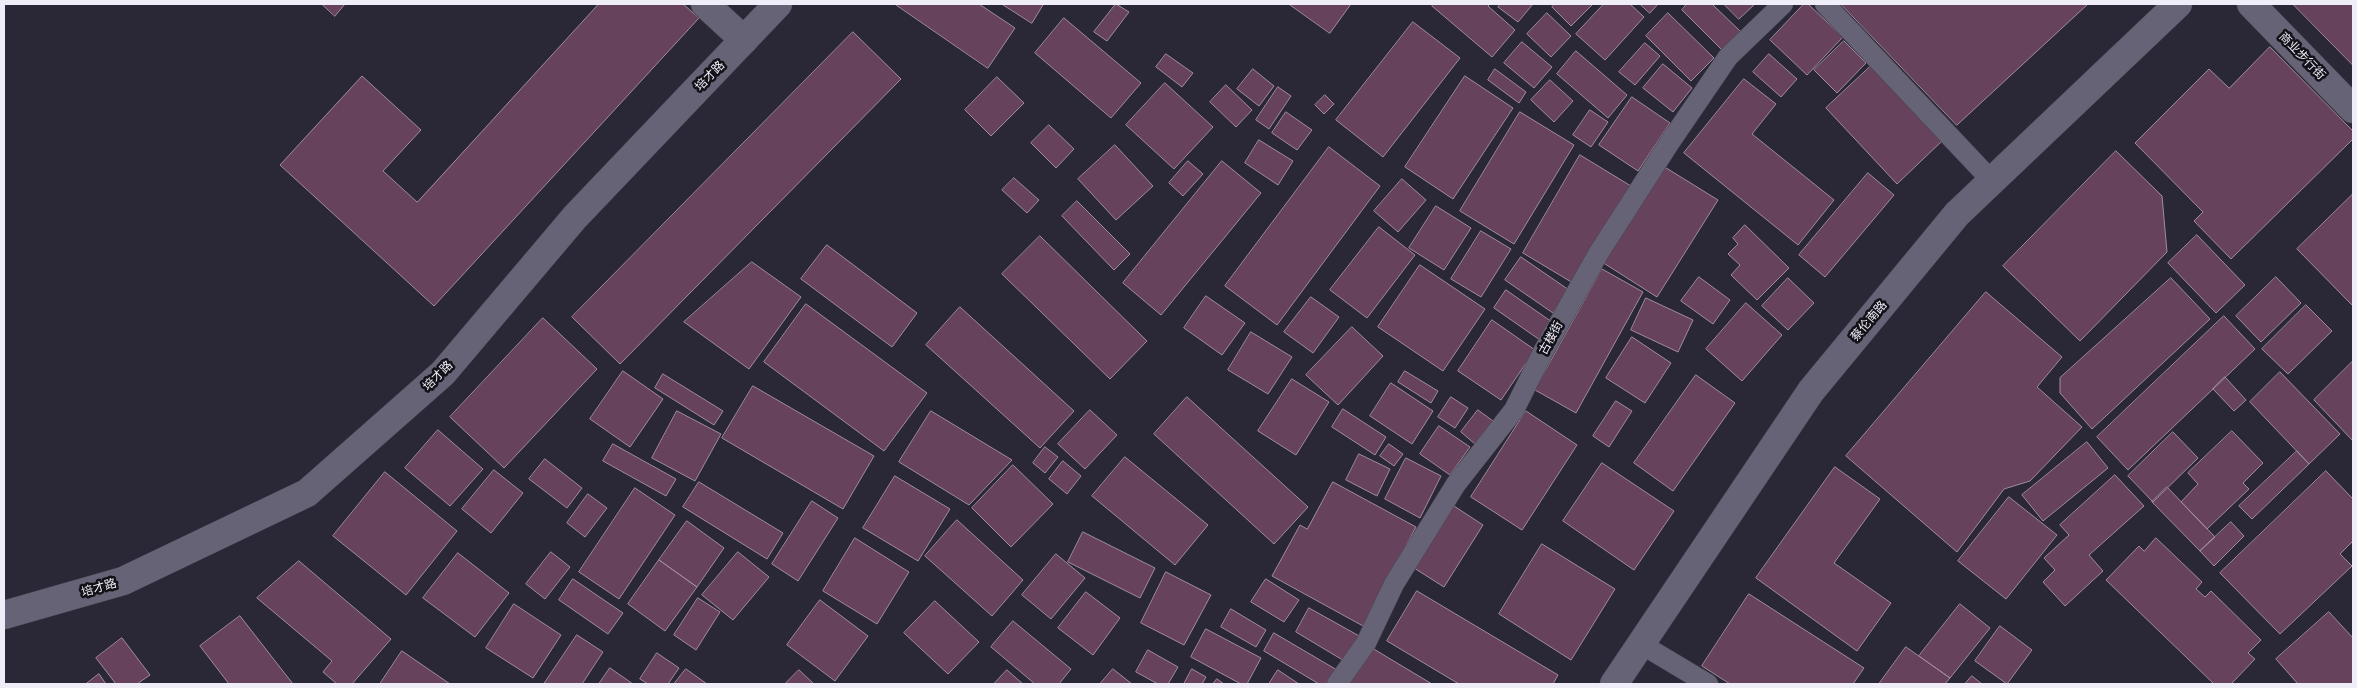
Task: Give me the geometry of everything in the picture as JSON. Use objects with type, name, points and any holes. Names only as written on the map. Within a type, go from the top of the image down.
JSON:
[{"type":"street","points":[[705,4],[744,40]]},
{"type":"street","name":"培才路","points":[[4,615],[123,581],[307,493],[443,373],[575,217],[778,4]]},
{"type":"street","name":"蔡伦南路","points":[[1614,684],[1811,391],[1957,214],[2178,4]]},
{"type":"street","name":"商业步行街","points":[[2251,4],[2353,109]]},
{"type":"lane","name":"古楼街","points":[[1336,684],[1366,643],[1394,584],[1456,484],[1514,410],[1598,254],[1670,142],[1728,57],[1784,4]]},
{"type":"lane","points":[[1825,4],[1992,181]]},
{"type":"lane","points":[[1641,644],[1708,684]]},
{"type":"building","points":[[322,4],[345,4],[335,16]]},
{"type":"building","points":[[599,4],[683,4],[699,18],[434,306],[280,165],[362,76],[421,130],[383,171],[417,202]]},
{"type":"building","points":[[895,4],[979,4],[1015,28],[988,68]]},
{"type":"building","points":[[1002,4],[1041,4],[1043,5],[1032,23]]},
{"type":"building","points":[[1116,4],[1129,12],[1107,41],[1094,32]]},
{"type":"building","points":[[1289,4],[1351,4],[1330,33]]},
{"type":"building","points":[[1434,4],[1490,4],[1488,6],[1515,30],[1492,57],[1432,6]]},
{"type":"building","points":[[1501,4],[1533,4],[1518,22],[1498,7]]},
{"type":"building","points":[[1555,4],[1593,4],[1571,26],[1552,7]]},
{"type":"building","points":[[1604,4],[1630,4],[1644,17],[1605,60],[1576,34]]},
{"type":"building","points":[[1640,4],[1658,4],[1650,13]]},
{"type":"building","points":[[1687,4],[1712,4],[1741,32],[1723,51],[1682,10]]},
{"type":"building","points":[[1724,4],[1755,4],[1739,19]]},
{"type":"building","points":[[1804,4],[1808,4],[1843,37],[1807,75],[1770,40]]},
{"type":"building","points":[[1841,4],[2088,4],[1957,125]]},
{"type":"building","points":[[2293,4],[2353,4],[2353,65]]},
{"type":"building","points":[[1547,13],[1571,36],[1551,57],[1527,34]]},
{"type":"building","points":[[1668,13],[1714,58],[1691,81],[1646,36]]},
{"type":"building","points":[[1064,18],[1141,83],[1111,118],[1035,53]]},
{"type":"building","points":[[1413,22],[1460,58],[1383,157],[1336,120]]},
{"type":"building","points":[[853,32],[901,79],[620,364],[572,317]]},
{"type":"building","points":[[1844,41],[1866,63],[1837,93],[1814,70]]},
{"type":"building","points":[[1522,42],[1552,67],[1534,88],[1504,63]]},
{"type":"building","points":[[1645,43],[1660,56],[1635,85],[1619,72]]},
{"type":"building","points":[[2270,47],[2353,131],[2353,139],[2231,259],[2194,221],[2203,212],[2135,143],[2209,69],[2229,88]]},
{"type":"building","points":[[1576,51],[1627,95],[1608,118],[1557,74]]},
{"type":"building","points":[[1166,54],[1193,73],[1182,87],[1156,67]]},
{"type":"building","points":[[1769,54],[1797,79],[1781,97],[1753,72]]},
{"type":"building","points":[[1663,64],[1692,88],[1673,112],[1643,88]]},
{"type":"building","points":[[1871,66],[1942,141],[1897,184],[1826,108]]},
{"type":"building","points":[[1253,69],[1274,86],[1259,106],[1237,89]]},
{"type":"building","points":[[1495,69],[1526,92],[1519,103],[1488,80]]},
{"type":"building","points":[[1465,76],[1513,108],[1453,199],[1405,167]]},
{"type":"building","points":[[997,77],[1024,103],[991,136],[965,110]]},
{"type":"building","points":[[1744,79],[1776,104],[1752,134],[1834,200],[1798,245],[1684,153]]},
{"type":"building","points":[[1550,80],[1573,101],[1554,122],[1531,100]]},
{"type":"building","points":[[1165,83],[1213,127],[1174,169],[1126,125]]},
{"type":"building","points":[[1226,85],[1252,110],[1236,127],[1210,102]]},
{"type":"building","points":[[1278,87],[1291,96],[1269,129],[1256,120]]},
{"type":"building","points":[[1325,95],[1334,104],[1324,114],[1315,105]]},
{"type":"building","points":[[1632,97],[1670,123],[1638,171],[1599,145]]},
{"type":"building","points":[[1590,110],[1608,122],[1591,147],[1573,135]]},
{"type":"building","points":[[1286,112],[1312,130],[1297,150],[1272,133]]},
{"type":"building","points":[[1520,112],[1574,145],[1514,244],[1460,211]]},
{"type":"building","points":[[1049,125],[1074,149],[1056,168],[1031,143]]},
{"type":"building","points":[[1259,140],[1293,161],[1278,185],[1245,163]]},
{"type":"building","points":[[1115,145],[1153,186],[1116,220],[1078,179]]},
{"type":"building","points":[[1329,147],[1380,186],[1277,325],[1225,286]]},
{"type":"building","points":[[2116,151],[2162,196],[2167,252],[2080,341],[2003,266]]},
{"type":"building","points":[[1580,155],[1631,186],[1573,283],[1523,253]]},
{"type":"building","points":[[1188,161],[1203,174],[1183,196],[1169,183]]},
{"type":"building","points":[[1222,161],[1261,193],[1161,315],[1123,283]]},
{"type":"building","points":[[1663,166],[1718,200],[1657,297],[1602,262]]},
{"type":"building","points":[[1868,173],[1894,195],[1825,277],[1799,255]]},
{"type":"building","points":[[1014,178],[1039,200],[1027,213],[1002,190]]},
{"type":"building","points":[[1402,179],[1426,200],[1398,232],[1374,211]]},
{"type":"building","points":[[2353,194],[2353,306],[2297,249]]},
{"type":"building","points":[[1077,201],[1130,254],[1114,270],[1062,216]]},
{"type":"building","points":[[1436,206],[1471,228],[1444,270],[1409,248]]},
{"type":"building","points":[[1745,225],[1789,268],[1757,300],[1731,275],[1740,265],[1728,254],[1738,244],[1733,238]]},
{"type":"building","points":[[1379,227],[1415,255],[1367,318],[1330,290]]},
{"type":"building","points":[[1481,231],[1511,249],[1481,297],[1451,279]]},
{"type":"building","points":[[2197,235],[2245,285],[2216,313],[2168,263]]},
{"type":"building","points":[[1040,236],[1147,341],[1110,379],[1002,274]]},
{"type":"building","points":[[827,245],[917,313],[892,347],[801,279]]},
{"type":"building","points":[[1521,257],[1569,290],[1553,313],[1505,280]]},
{"type":"building","points":[[752,262],[801,297],[749,369],[684,322]]},
{"type":"building","points":[[1420,265],[1485,309],[1443,371],[1378,327]]},
{"type":"building","points":[[1602,269],[1643,292],[1576,413],[1535,390]]},
{"type":"building","points":[[1699,277],[1730,300],[1713,324],[1681,301]]},
{"type":"building","points":[[2276,277],[2301,303],[2261,342],[2236,316]]},
{"type":"building","points":[[1788,278],[1814,303],[1788,330],[1762,306]]},
{"type":"building","points":[[2171,278],[2210,319],[2092,429],[2060,393],[2060,378]]},
{"type":"building","points":[[1506,290],[1552,322],[1540,340],[1494,308]]},
{"type":"building","points":[[1986,292],[2062,357],[2037,387],[2082,427],[2030,481],[2004,489],[1957,552],[1846,456]]},
{"type":"building","points":[[1206,296],[1245,323],[1222,355],[1184,328]]},
{"type":"building","points":[[1311,297],[1339,317],[1313,353],[1284,332]]},
{"type":"building","points":[[1646,298],[1693,320],[1678,352],[1631,330]]},
{"type":"building","points":[[1746,303],[1782,335],[1742,381],[1706,349]]},
{"type":"building","points":[[806,304],[927,393],[884,451],[764,362]]},
{"type":"building","points":[[2306,305],[2332,331],[2288,374],[2262,349]]},
{"type":"building","points":[[960,307],[1074,411],[1040,448],[926,345]]},
{"type":"building","points":[[2224,316],[2255,349],[2128,470],[2097,437]]},
{"type":"building","points":[[543,318],[597,369],[504,468],[450,417]]},
{"type":"building","points":[[1492,320],[1535,350],[1501,400],[1458,371]]},
{"type":"building","points":[[1352,327],[1383,356],[1338,405],[1306,375]]},
{"type":"building","points":[[1251,332],[1292,357],[1268,394],[1228,370]]},
{"type":"building","points":[[1632,337],[1671,363],[1645,403],[1606,378]]},
{"type":"building","points":[[2353,361],[2353,441],[2314,400]]},
{"type":"building","points":[[623,371],[663,399],[630,447],[590,419]]},
{"type":"building","points":[[1405,371],[1438,391],[1431,403],[1398,382]]},
{"type":"building","points":[[2280,372],[2340,434],[2309,464],[2250,402]]},
{"type":"building","points":[[663,374],[723,411],[714,425],[655,388]]},
{"type":"building","points":[[1696,375],[1735,403],[1673,491],[1634,463]]},
{"type":"building","points":[[2225,377],[2246,400],[2234,411],[2213,389]]},
{"type":"building","points":[[1292,379],[1329,402],[1296,455],[1258,431]]},
{"type":"building","points":[[1391,383],[1433,411],[1412,444],[1370,416]]},
{"type":"building","points":[[753,386],[874,456],[843,509],[722,438]]},
{"type":"building","points":[[1187,397],[1308,507],[1274,544],[1154,434]]},
{"type":"building","points":[[1451,397],[1468,408],[1455,428],[1438,417]]},
{"type":"building","points":[[1616,401],[1632,411],[1609,447],[1593,436]]},
{"type":"building","points":[[1343,409],[1386,437],[1375,455],[1332,427]]},
{"type":"building","points":[[1090,410],[1117,435],[1085,469],[1058,444]]},
{"type":"building","points":[[1478,410],[1493,421],[1475,444],[1461,432]]},
{"type":"building","points":[[677,411],[721,434],[695,481],[652,458]]},
{"type":"building","points":[[931,411],[1012,460],[969,505],[899,462]]},
{"type":"building","points":[[1526,411],[1577,445],[1522,530],[1471,497]]},
{"type":"building","points":[[1439,426],[1470,447],[1450,475],[1420,454]]},
{"type":"building","points":[[438,430],[483,469],[450,506],[405,468]]},
{"type":"building","points":[[2232,431],[2263,463],[2243,483],[2249,489],[2207,529],[2181,502],[2198,484],[2188,473]]},
{"type":"building","points":[[2173,432],[2198,458],[2153,502],[2128,476]]},
{"type":"building","points":[[2087,442],[2108,468],[2043,521],[2022,495]]},
{"type":"building","points":[[613,444],[676,479],[666,496],[603,461]]},
{"type":"building","points":[[1389,444],[1403,454],[1394,466],[1380,456]]},
{"type":"building","points":[[1045,447],[1058,457],[1045,473],[1033,463]]},
{"type":"building","points":[[2297,451],[2309,464],[2252,519],[2239,506]]},
{"type":"building","points":[[1359,454],[1390,469],[1377,496],[1346,480]]},
{"type":"building","points":[[1125,457],[1208,525],[1175,565],[1092,496]]},
{"type":"building","points":[[1406,458],[1441,476],[1420,518],[1385,499]]},
{"type":"building","points":[[545,459],[582,488],[567,508],[529,479]]},
{"type":"building","points":[[1063,461],[1081,476],[1067,494],[1049,479]]},
{"type":"building","points":[[1602,463],[1674,511],[1634,570],[1563,521]]},
{"type":"building","points":[[1013,465],[1053,504],[1011,547],[972,508]]},
{"type":"building","points":[[1835,467],[1880,499],[1834,563],[1891,603],[1857,651],[1756,578]]},
{"type":"building","points":[[494,470],[523,493],[491,533],[462,509]]},
{"type":"building","points":[[2326,471],[2353,499],[2353,541],[2340,554],[2352,566],[2280,634],[2220,573]]},
{"type":"building","points":[[385,472],[457,531],[406,595],[333,536]]},
{"type":"building","points":[[2115,475],[2144,506],[2089,555],[2103,571],[2065,606],[2043,582],[2055,570],[2044,558],[2069,535],[2060,525]]},
{"type":"building","points":[[895,476],[950,509],[918,561],[863,528]]},
{"type":"building","points":[[699,482],[783,533],[767,559],[683,507]]},
{"type":"building","points":[[1333,482],[1416,527],[1363,626],[1272,576],[1300,525],[1307,529]]},
{"type":"building","points":[[2167,487],[2215,537],[2200,551],[2152,502]]},
{"type":"building","points":[[635,488],[675,515],[619,599],[579,572]]},
{"type":"building","points":[[588,494],[607,508],[585,537],[567,523]]},
{"type":"building","points":[[2009,497],[2057,535],[2006,599],[1958,561]]},
{"type":"building","points":[[812,501],[838,518],[798,581],[772,564]]},
{"type":"building","points":[[1454,506],[1483,525],[1444,587],[1414,568]]},
{"type":"building","points":[[957,520],[1023,580],[992,616],[925,556]]},
{"type":"building","points":[[687,521],[724,548],[697,587],[659,560]]},
{"type":"building","points":[[2231,522],[2244,536],[2214,566],[2200,551]]},
{"type":"building","points":[[1083,532],[1155,568],[1140,598],[1068,562]]},
{"type":"building","points":[[855,538],[909,572],[877,624],[823,591]]},
{"type":"building","points":[[2156,538],[2202,582],[2196,589],[2205,597],[2211,591],[2261,640],[2248,653],[2255,659],[2231,684],[2214,684],[2106,580],[2139,546],[2144,551]]},
{"type":"building","points":[[1542,544],[1615,589],[1571,660],[1499,614]]},
{"type":"building","points":[[551,552],[570,567],[545,599],[526,584]]},
{"type":"building","points":[[738,552],[769,577],[733,620],[702,595]]},
{"type":"building","points":[[458,553],[509,593],[475,637],[423,598]]},
{"type":"building","points":[[1056,554],[1085,578],[1051,619],[1022,595]]},
{"type":"building","points":[[659,560],[697,587],[665,631],[628,604]]},
{"type":"building","points":[[299,561],[391,639],[352,684],[337,684],[323,672],[332,661],[257,598]]},
{"type":"building","points":[[1166,572],[1211,595],[1184,645],[1141,623]]},
{"type":"building","points":[[573,579],[623,613],[608,634],[559,600]]},
{"type":"building","points":[[1266,579],[1299,600],[1284,622],[1251,602]]},
{"type":"building","points":[[1417,591],[1558,675],[1553,684],[1459,684],[1387,641]]},
{"type":"building","points":[[1086,592],[1120,618],[1093,655],[1058,628]]},
{"type":"building","points":[[1749,594],[1864,668],[1853,684],[1730,684],[1702,666]]},
{"type":"building","points":[[698,598],[720,612],[696,650],[674,635]]},
{"type":"building","points":[[820,600],[868,636],[835,681],[787,645]]},
{"type":"building","points":[[935,601],[979,642],[948,674],[904,633]]},
{"type":"building","points":[[514,604],[561,635],[533,678],[486,648]]},
{"type":"building","points":[[1960,604],[1990,628],[1950,678],[1919,656]]},
{"type":"building","points":[[1309,608],[1361,637],[1346,662],[1296,632]]},
{"type":"building","points":[[1231,609],[1266,630],[1256,647],[1221,627]]},
{"type":"building","points":[[2329,612],[2353,638],[2353,684],[2298,684],[2276,659]]},
{"type":"building","points":[[240,616],[293,684],[229,684],[200,646]]},
{"type":"building","points":[[1013,621],[1071,669],[1059,684],[1035,684],[991,647]]},
{"type":"building","points":[[2000,626],[2032,650],[2007,684],[1975,661]]},
{"type":"building","points":[[1206,629],[1261,658],[1247,684],[1241,684],[1191,657]]},
{"type":"building","points":[[1274,633],[1337,670],[1329,684],[1319,684],[1264,651]]},
{"type":"building","points":[[577,635],[603,652],[582,684],[544,684]]},
{"type":"building","points":[[122,638],[150,675],[137,684],[116,684],[96,658]]},
{"type":"building","points":[[1906,647],[1950,678],[1945,684],[1879,684]]},
{"type":"building","points":[[1372,648],[1432,684],[1349,684]]},
{"type":"building","points":[[1148,650],[1178,667],[1168,684],[1158,684],[1136,672]]},
{"type":"building","points":[[402,651],[450,684],[380,684]]},
{"type":"building","points":[[657,653],[679,668],[668,684],[648,684],[640,679]]},
{"type":"building","points":[[610,668],[633,684],[599,684]]},
{"type":"building","points":[[686,669],[707,684],[674,684]]},
{"type":"building","points":[[1113,669],[1132,684],[1100,684]]},
{"type":"building","points":[[1192,669],[1206,677],[1202,684],[1184,684]]},
{"type":"building","points":[[799,670],[814,684],[785,684]]},
{"type":"building","points":[[1007,670],[1023,684],[994,684]]},
{"type":"building","points":[[1278,670],[1299,684],[1269,684]]},
{"type":"building","points":[[99,674],[106,684],[86,684]]},
{"type":"building","points":[[1972,676],[1982,684],[1965,684]]},
{"type":"building","points":[[1217,679],[1224,684],[1213,684]]}]
